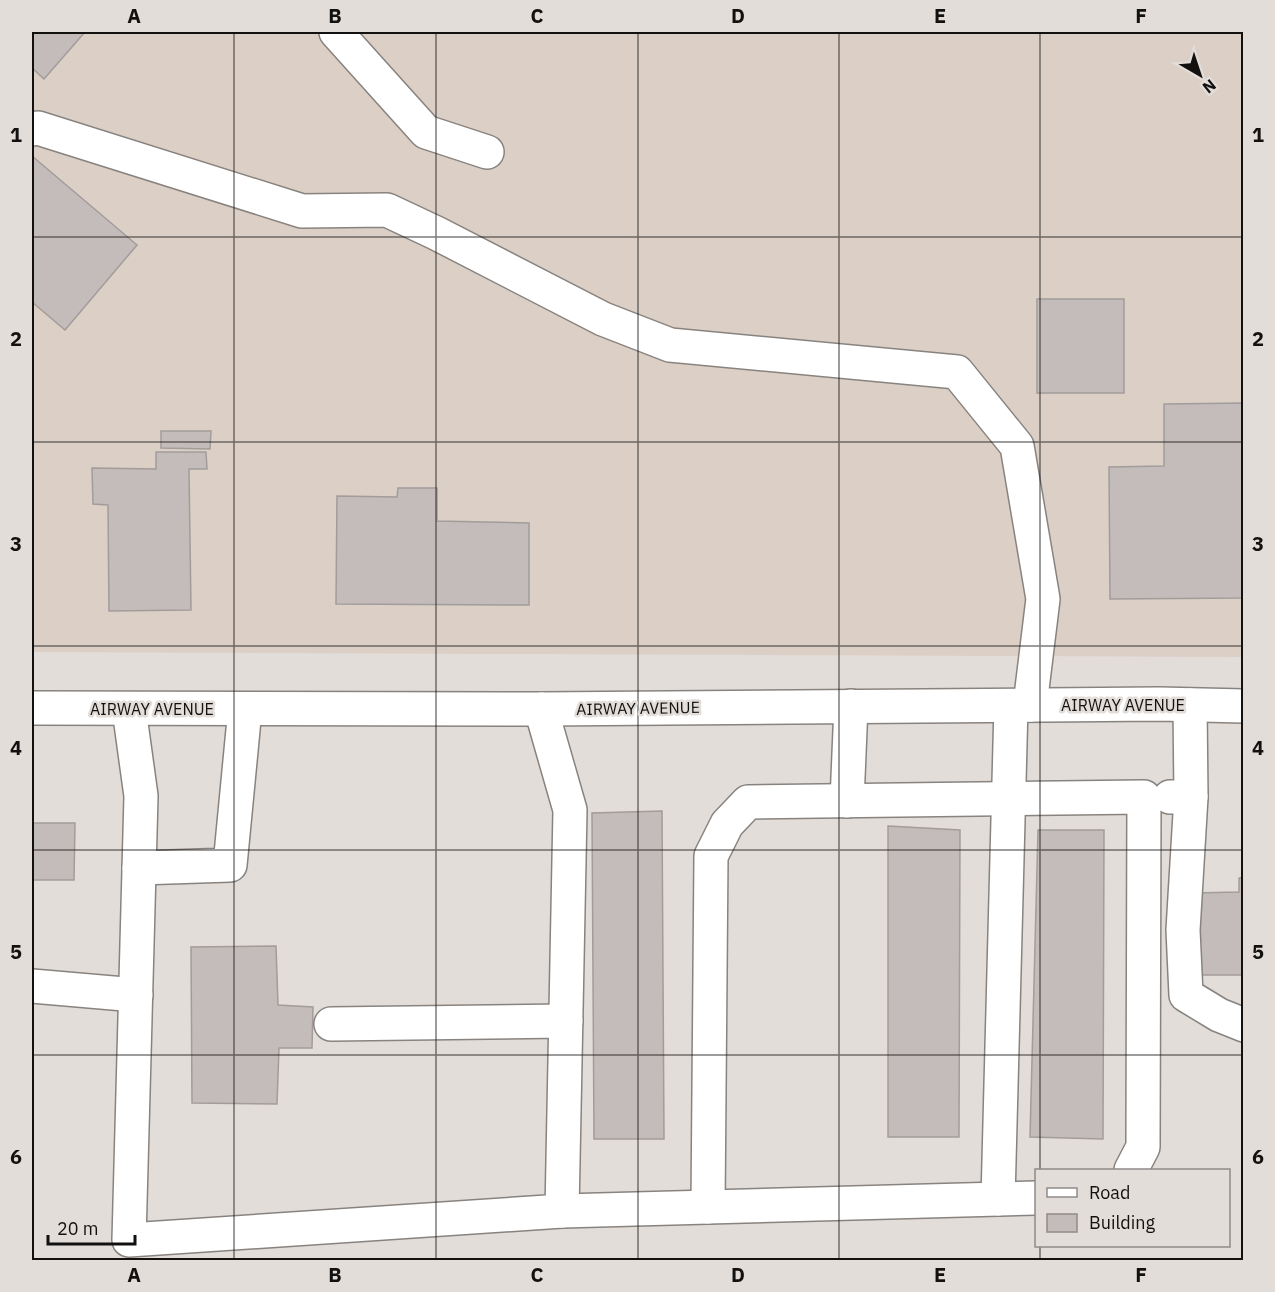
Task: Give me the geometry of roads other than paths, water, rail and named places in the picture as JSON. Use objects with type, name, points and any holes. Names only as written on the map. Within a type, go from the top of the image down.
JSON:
[{"type":"street","points":[[336,32],[426,132],[487,152]]},
{"type":"street","points":[[32,129],[49,132],[303,211],[387,210],[603,319],[670,345],[957,372],[1017,446],[1043,599],[1021,705],[1008,799],[998,1199]]},
{"type":"street","name":"AIRWAY AVENUE","points":[[32,708],[541,709],[1021,705],[1244,706]]},
{"type":"street","points":[[1190,705],[1191,797],[1183,930],[1186,995],[1219,1015],[1244,1025]]},
{"type":"street","points":[[847,801],[850,706]]},
{"type":"street","points":[[129,709],[141,796],[129,1240],[562,1211],[1035,1198]]},
{"type":"street","points":[[139,868],[230,865],[245,709]]},
{"type":"street","points":[[541,709],[570,810],[562,1211]]},
{"type":"street","points":[[1132,1169],[1143,1147],[1144,797]]},
{"type":"street","points":[[708,1207],[711,856],[727,824],[748,802],[1191,797]]},
{"type":"street","points":[[32,986],[136,995]]},
{"type":"street","points":[[331,1024],[566,1021]]}]
